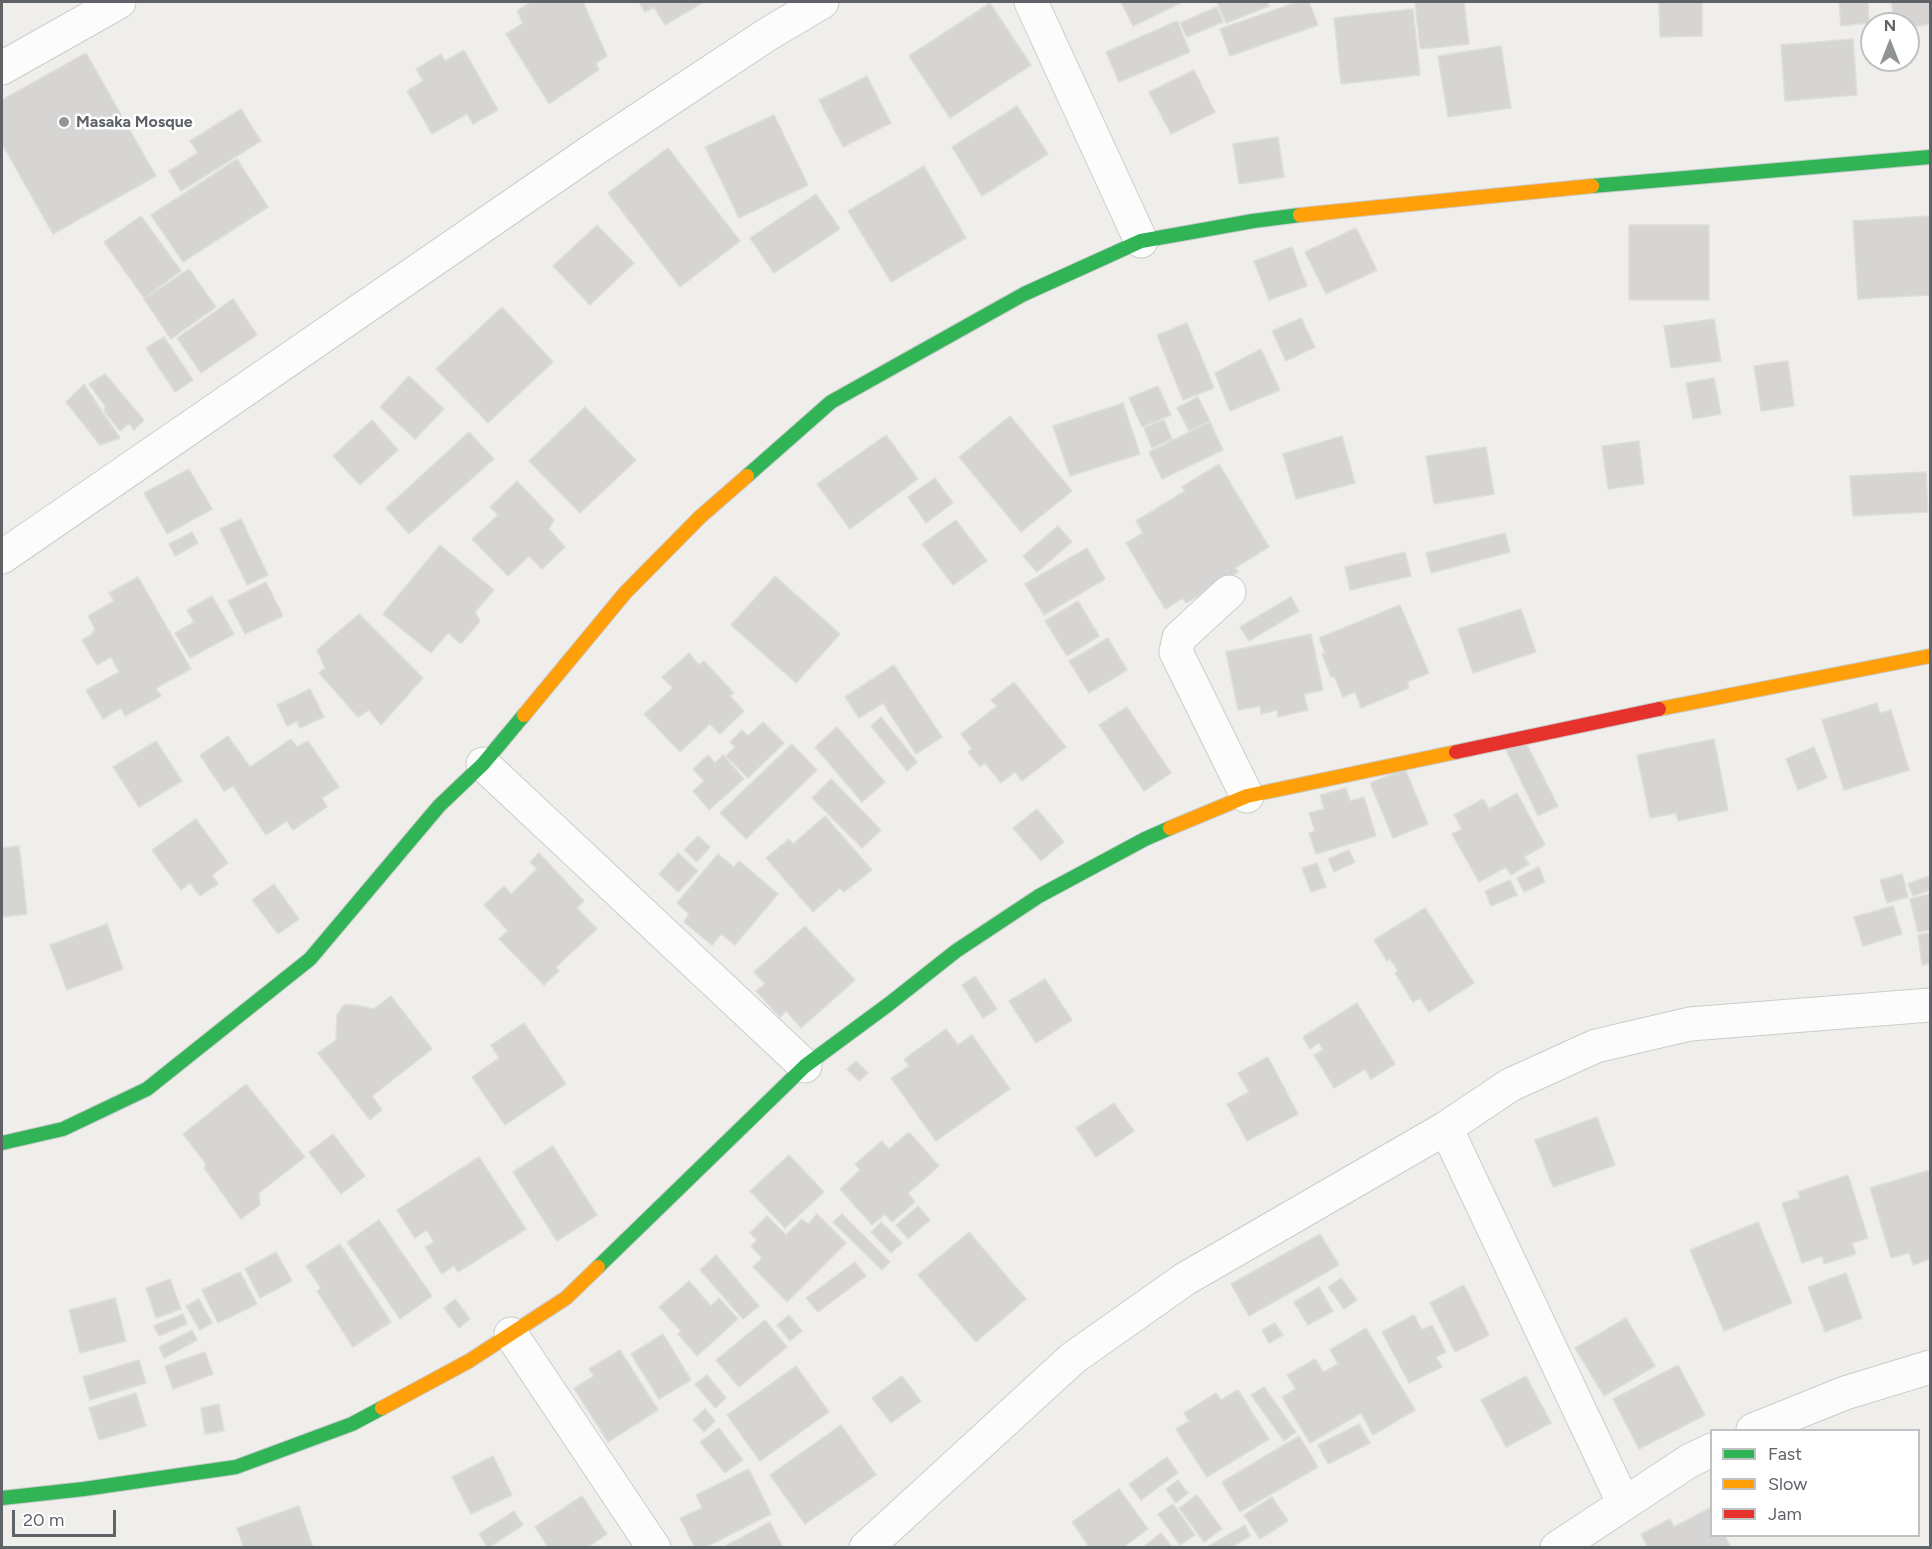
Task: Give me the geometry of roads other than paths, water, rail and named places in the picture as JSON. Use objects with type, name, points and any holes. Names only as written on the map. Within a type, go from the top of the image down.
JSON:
[{"type":"street","points":[[2,68],[119,2]]},
{"type":"street","points":[[2,557],[599,146],[768,34],[822,2]]},
{"type":"street","points":[[1031,2],[1141,241]]},
{"type":"street","points":[[2,1143],[63,1129],[147,1089],[310,959],[439,806],[483,764],[625,593],[700,517],[831,402],[1024,294],[1141,241],[1253,221],[1674,178],[1930,157]]},
{"type":"street","points":[[1228,592],[1179,638],[1176,652],[1247,796]]},
{"type":"street","points":[[2,1498],[84,1489],[236,1467],[352,1424],[470,1361],[566,1298],[805,1066],[956,951],[1039,896],[1145,839],[1247,796],[1682,704],[1930,656]]},
{"type":"street","points":[[483,764],[805,1066]]},
{"type":"street","points":[[866,1548],[1073,1358],[1185,1279],[1446,1128],[1510,1085],[1596,1046],[1690,1024],[1930,1005]]},
{"type":"street","points":[[1446,1128],[1624,1504]]},
{"type":"street","points":[[511,1334],[654,1548]]},
{"type":"street","points":[[1758,1429],[1845,1394],[1930,1367]]},
{"type":"street","points":[[1557,1548],[1689,1461],[1710,1451]]},
{"type":"place","name":"Masaka Mosque","points":[[64,122]]}]
